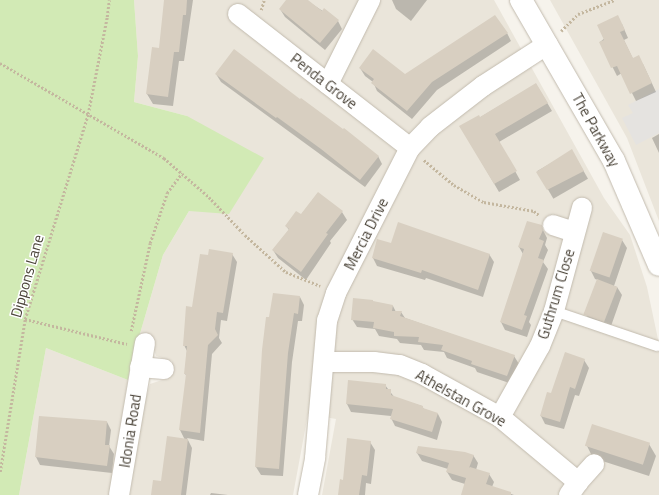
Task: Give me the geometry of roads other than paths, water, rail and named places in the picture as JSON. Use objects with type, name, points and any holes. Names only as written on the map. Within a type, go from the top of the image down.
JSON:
[{"type":"street","points":[[328,84],[370,0]]},
{"type":"street","name":"The Parkway","points":[[522,0],[614,161],[659,265]]},
{"type":"street","name":"Penda Grove","points":[[238,14],[410,148]]},
{"type":"street","name":"Mercia Drive","points":[[308,495],[316,458],[328,321],[336,293],[410,148],[430,127],[483,86],[548,44]]},
{"type":"street","name":"Guthrum Close","points":[[500,417],[540,346],[554,311],[574,232],[582,208]]},
{"type":"street","name":"Guthrum Close","points":[[553,225],[574,232]]},
{"type":"street","name":"Idonia Road","points":[[119,495],[145,343]]},
{"type":"street","name":"Athelstan Grove","points":[[325,362],[374,362],[400,365],[422,374],[500,417],[574,489],[594,464]]},
{"type":"street","points":[[140,367],[164,369]]},
{"type":"lane","points":[[554,311],[657,346]]}]
